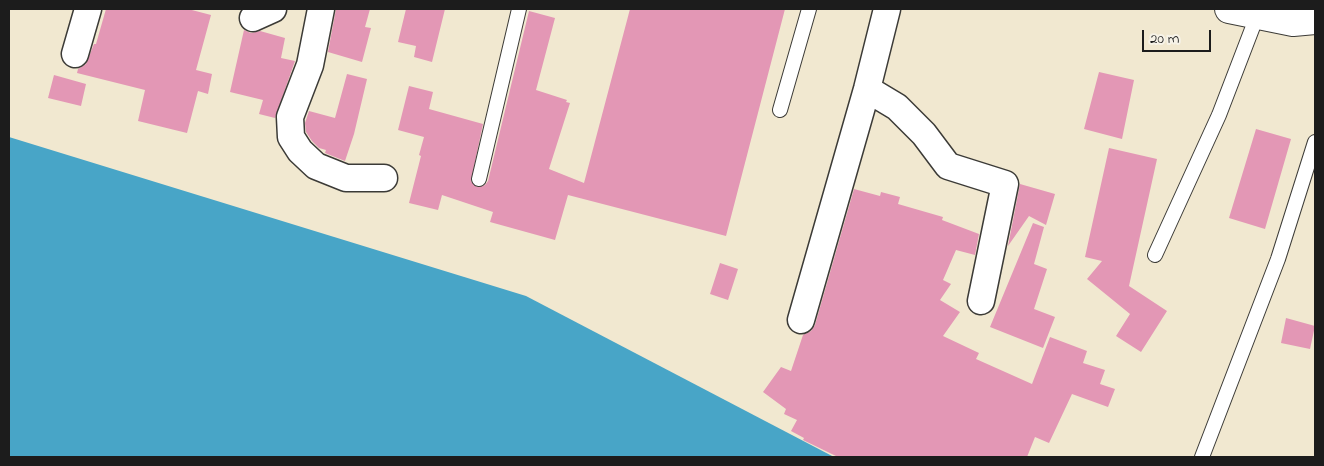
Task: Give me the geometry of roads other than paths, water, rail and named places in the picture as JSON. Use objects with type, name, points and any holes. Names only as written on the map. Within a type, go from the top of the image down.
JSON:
[{"type":"street","points":[[75,54],[88,9]]},
{"type":"street","points":[[321,9],[310,65],[290,117],[291,137],[300,151],[316,166],[346,178],[384,178]]},
{"type":"street","points":[[801,320],[888,9]]},
{"type":"street","points":[[1229,9],[1293,22],[1315,20]]},
{"type":"street","points":[[867,89],[897,108],[924,134],[948,166],[1001,181],[1005,184],[981,301]]},
{"type":"lane","points":[[479,179],[519,9]]},
{"type":"lane","points":[[780,110],[809,9]]},
{"type":"lane","points":[[1155,255],[1219,115],[1257,16]]},
{"type":"lane","points":[[1202,457],[1278,259],[1315,142]]},
{"type":"water","points":[[9,137],[526,296],[834,457],[9,457]]}]
